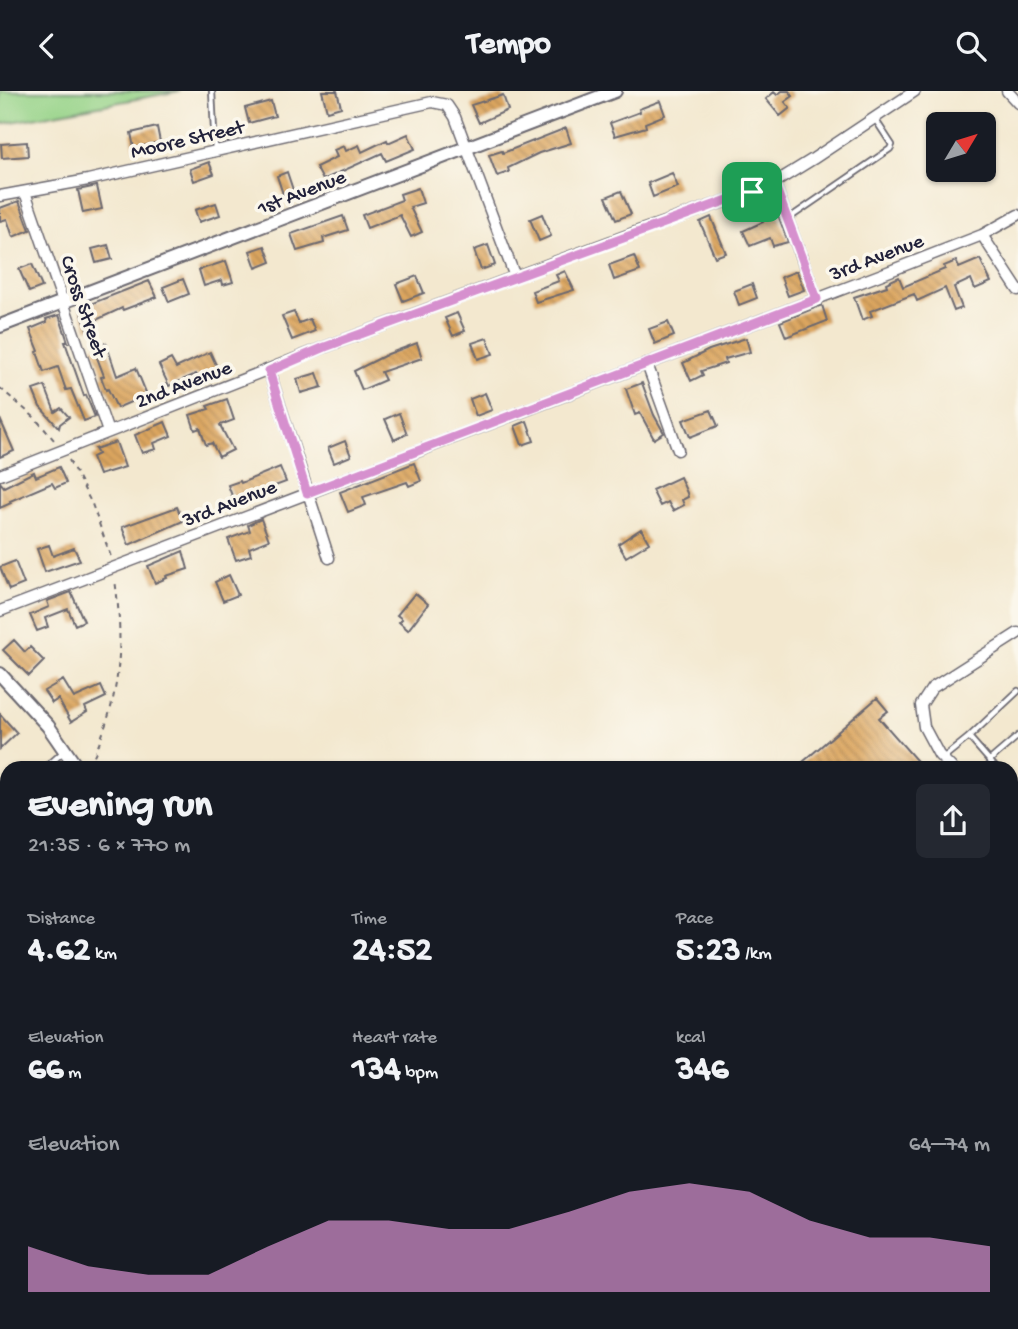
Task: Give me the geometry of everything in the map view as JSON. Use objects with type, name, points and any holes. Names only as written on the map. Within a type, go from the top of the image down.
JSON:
[{"type":"street","name":"1st Avenue","points":[[0,326],[615,91]]},
{"type":"street","name":"2nd Avenue","points":[[0,475],[325,347],[774,183],[915,91]]},
{"type":"street","points":[[1007,91],[1018,103]]},
{"type":"street","name":"Moore Street","points":[[0,196],[215,152],[432,102],[447,105],[455,117],[514,277]]},
{"type":"street","points":[[774,183],[817,299]]},
{"type":"street","name":"Cross Street","points":[[25,192],[108,432]]},
{"type":"street","name":"3rd Avenue","points":[[0,611],[982,235],[1018,215]]},
{"type":"street","points":[[982,235],[1018,290]]},
{"type":"street","points":[[647,364],[678,450]]},
{"type":"street","points":[[269,371],[329,558]]},
{"type":"street","points":[[946,761],[924,727],[921,705],[932,688],[1018,633]]},
{"type":"street","points":[[0,674],[48,726],[72,761]]},
{"type":"lane","points":[[212,91],[215,152]]},
{"type":"lane","points":[[787,219],[890,149],[891,145],[875,119]]},
{"type":"lane","points":[[943,758],[1018,691]]},
{"type":"lane","points":[[969,737],[990,760],[1018,736]]},
{"type":"lane","points":[[53,761],[66,750]]},
{"type":"green space","points":[[0,91],[180,91],[0,124]]},
{"type":"building","points":[[322,91],[337,91],[341,107],[327,111]]},
{"type":"building","points":[[782,91],[789,91],[793,96],[785,102],[790,108],[780,116],[766,99],[774,92],[777,95]]},
{"type":"building","points":[[503,95],[508,110],[479,123],[471,105]]},
{"type":"building","points":[[271,101],[275,116],[249,123],[245,108]]},
{"type":"building","points":[[660,101],[665,115],[645,123],[646,127],[615,136],[610,123]]},
{"type":"building","points":[[157,127],[160,142],[134,148],[131,133]]},
{"type":"building","points":[[566,128],[571,143],[539,153],[508,168],[509,172],[497,176],[489,155],[502,151],[503,153]]},
{"type":"building","points":[[408,134],[415,149],[386,161],[382,153],[323,180],[316,167],[337,157],[334,150],[344,146],[346,151],[359,145],[362,152]]},
{"type":"building","points":[[27,142],[28,156],[2,158],[1,144]]},
{"type":"building","points":[[209,162],[214,174],[194,181],[190,169]]},
{"type":"building","points":[[287,172],[294,193],[284,197],[277,176]]},
{"type":"building","points":[[672,173],[678,187],[653,197],[648,183]]},
{"type":"building","points":[[97,186],[102,209],[83,213],[78,190]]},
{"type":"building","points":[[418,188],[423,203],[410,207],[422,232],[411,237],[400,215],[367,228],[362,215],[402,200],[400,194]]},
{"type":"building","points":[[621,191],[631,214],[616,220],[606,197]]},
{"type":"building","points":[[19,201],[30,230],[13,237],[7,219],[0,221],[0,208]]},
{"type":"building","points":[[216,203],[220,215],[199,222],[195,210]]},
{"type":"building","points":[[776,209],[788,242],[773,246],[770,238],[750,246],[743,231],[763,222],[760,216]]},
{"type":"building","points":[[542,214],[551,236],[539,241],[530,219]]},
{"type":"building","points":[[343,216],[348,230],[323,238],[324,243],[297,251],[291,234]]},
{"type":"building","points":[[711,217],[726,253],[715,257],[700,222]]},
{"type":"building","points":[[108,245],[112,259],[96,263],[92,249]]},
{"type":"building","points":[[488,245],[495,265],[481,270],[474,250]]},
{"type":"building","points":[[265,246],[271,262],[256,268],[250,251]]},
{"type":"building","points":[[634,256],[640,271],[614,280],[609,265]]},
{"type":"building","points":[[980,259],[991,282],[975,289],[971,279],[954,287],[962,308],[954,311],[945,288],[917,301],[914,294],[870,311],[872,316],[862,320],[854,297],[887,286],[886,283],[899,277],[903,287],[945,269],[944,266],[956,261],[959,268]]},
{"type":"building","points":[[226,261],[233,282],[223,285],[222,280],[204,286],[199,270]]},
{"type":"building","points":[[32,264],[42,287],[29,292],[19,269]]},
{"type":"building","points":[[565,271],[574,290],[536,302],[532,291],[559,281],[556,275]]},
{"type":"building","points":[[797,271],[804,290],[788,296],[781,277]]},
{"type":"building","points":[[417,276],[424,293],[403,301],[396,284]]},
{"type":"building","points":[[183,279],[189,294],[169,302],[163,287]]},
{"type":"building","points":[[149,281],[157,297],[123,310],[122,308],[96,320],[98,325],[87,329],[80,308]]},
{"type":"building","points":[[752,284],[757,298],[739,305],[734,291]]},
{"type":"building","points":[[822,305],[827,321],[786,337],[780,322]]},
{"type":"building","points":[[294,312],[299,323],[310,319],[315,331],[292,340],[282,316]]},
{"type":"building","points":[[457,313],[465,331],[453,336],[445,318]]},
{"type":"building","points":[[59,315],[68,342],[65,342],[84,396],[86,395],[95,417],[84,421],[71,389],[66,390],[58,367],[44,372],[30,329]]},
{"type":"building","points":[[668,322],[674,336],[655,344],[649,329]]},
{"type":"building","points":[[487,338],[493,354],[478,359],[472,343]]},
{"type":"building","points":[[746,338],[750,352],[725,359],[726,363],[701,371],[703,375],[691,381],[683,363],[709,350]]},
{"type":"building","points":[[106,343],[117,376],[136,368],[147,395],[117,408],[108,389],[106,390],[101,377],[104,376],[93,347]]},
{"type":"building","points":[[417,343],[422,358],[381,372],[385,380],[362,390],[354,371]]},
{"type":"building","points":[[210,352],[218,369],[199,378],[196,374],[169,386],[159,365],[171,359],[176,368]]},
{"type":"building","points":[[317,373],[322,387],[301,393],[297,379]]},
{"type":"building","points":[[642,383],[664,433],[654,439],[640,413],[635,415],[626,389]]},
{"type":"building","points":[[45,386],[55,412],[61,408],[69,417],[59,428],[40,407],[33,390]]},
{"type":"building","points":[[485,393],[492,410],[476,416],[470,399]]},
{"type":"building","points":[[227,399],[234,420],[220,425],[233,450],[219,457],[212,443],[206,445],[200,428],[195,430],[190,415]]},
{"type":"building","points":[[711,410],[718,426],[690,437],[683,420]]},
{"type":"building","points":[[399,413],[407,434],[394,440],[385,419]]},
{"type":"building","points":[[0,419],[14,451],[0,457]]},
{"type":"building","points":[[527,421],[534,441],[522,445],[515,426]]},
{"type":"building","points":[[165,422],[171,436],[154,443],[156,449],[142,453],[135,435]]},
{"type":"building","points":[[345,441],[351,456],[334,463],[328,448]]},
{"type":"building","points":[[116,442],[125,467],[99,475],[92,457],[98,454],[95,449]]},
{"type":"building","points":[[414,463],[421,481],[409,486],[407,482],[363,497],[366,505],[348,512],[340,492]]},
{"type":"building","points":[[59,467],[66,483],[55,488],[52,483],[0,508],[0,482],[4,487],[34,472],[36,477]]},
{"type":"building","points":[[280,467],[286,482],[234,501],[228,485],[240,481],[241,483]]},
{"type":"building","points":[[680,477],[688,497],[682,500],[684,505],[673,511],[668,502],[660,506],[652,490]]},
{"type":"building","points":[[177,507],[183,521],[129,545],[122,527]]},
{"type":"building","points":[[261,519],[269,540],[249,548],[251,555],[236,560],[228,539],[250,531],[248,525]]},
{"type":"building","points":[[641,529],[649,543],[626,557],[618,544]]},
{"type":"building","points":[[49,545],[53,556],[74,548],[80,560],[45,572],[37,549]]},
{"type":"building","points":[[183,551],[188,569],[166,576],[167,578],[155,583],[148,566]]},
{"type":"building","points":[[15,561],[24,584],[9,590],[0,567]]},
{"type":"building","points":[[229,575],[238,595],[223,601],[215,582]]},
{"type":"building","points":[[71,592],[84,621],[75,625],[68,609],[45,618],[48,627],[37,631],[30,615],[49,607],[47,601]]},
{"type":"building","points":[[415,593],[428,604],[408,630],[399,622],[402,619],[397,615]]},
{"type":"building","points":[[14,640],[25,652],[30,647],[44,661],[29,676],[3,650]]},
{"type":"building","points":[[63,680],[74,698],[101,686],[106,697],[85,707],[87,712],[71,722],[58,699],[52,703],[44,691]]},
{"type":"building","points":[[877,698],[888,711],[879,718],[917,761],[804,761]]},
{"type":"building","points":[[0,714],[17,733],[0,749]]},
{"type":"route","points":[[774,183],[817,299],[307,493],[269,371],[325,347],[752,192],[774,183]]}]
